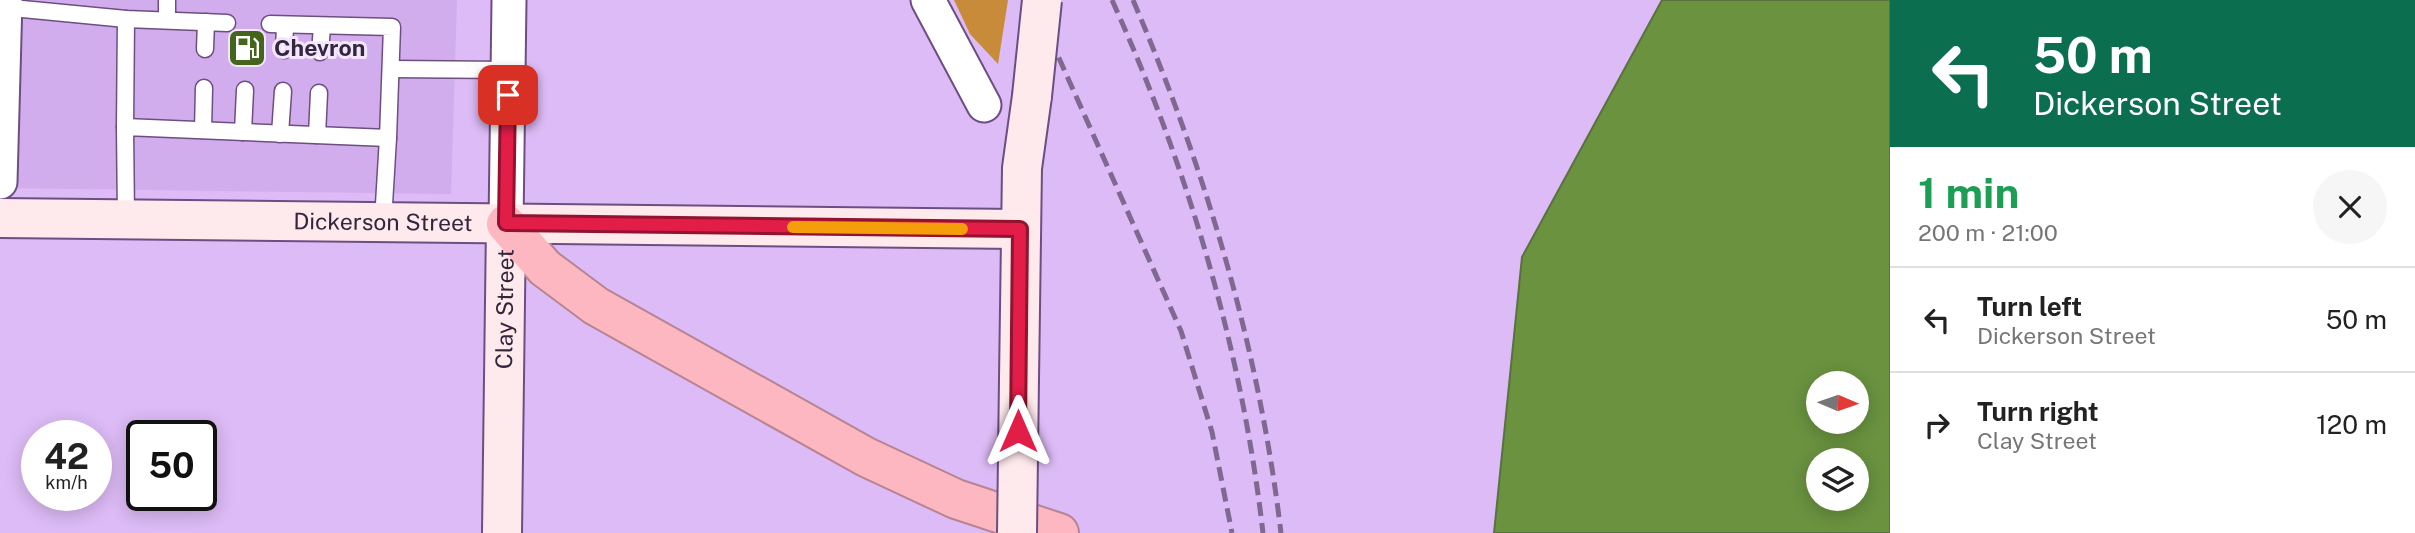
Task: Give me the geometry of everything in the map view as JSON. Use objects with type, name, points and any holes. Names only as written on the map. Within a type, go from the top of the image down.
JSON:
[{"type":"highway","points":[[506,223],[545,268],[608,313],[866,457],[956,499],[1059,533]]},
{"type":"main road","points":[[1017,533],[1022,168],[1042,0]]},
{"type":"main road","name":"Dickerson Street","points":[[0,218],[1020,229]]},
{"type":"main road","name":"Clay Street","points":[[502,533],[506,223]]},
{"type":"street","name":"Clay Street","points":[[506,223],[509,0]]},
{"type":"street","points":[[928,0],[984,105]]},
{"type":"street","points":[[0,182],[3,5]]},
{"type":"lane","points":[[167,0],[167,20]]},
{"type":"lane","points":[[3,5],[68,7],[126,19],[227,23]]},
{"type":"lane","points":[[126,19],[126,219]]},
{"type":"lane","points":[[205,49],[206,22]]},
{"type":"lane","points":[[284,50],[277,25],[392,27],[383,221]]},
{"type":"lane","points":[[320,51],[322,27]]},
{"type":"lane","points":[[391,69],[508,70]]},
{"type":"lane","points":[[203,130],[204,88]]},
{"type":"lane","points":[[243,132],[245,90]]},
{"type":"lane","points":[[280,134],[282,92]]},
{"type":"lane","points":[[317,135],[319,93]]},
{"type":"lane","points":[[125,127],[387,138]]},
{"type":"shaded area","points":[[0,0],[457,0],[451,194],[0,188]]},
{"type":"shaded area","points":[[954,0],[1008,0],[998,64],[970,34]]},
{"type":"shaded area","points":[[1662,0],[1890,0],[1890,533],[1494,533],[1522,257]]},
{"type":"railway","points":[[1033,0],[1181,331],[1212,432],[1232,533]]},
{"type":"railway","points":[[1112,0],[1165,128],[1208,261],[1241,396],[1263,533]]},
{"type":"railway","points":[[1133,0],[1184,129],[1226,261],[1259,396],[1281,533]]},
{"type":"slow traffic","points":[[793,227],[962,229]]},
{"type":"place","name":"Chevron","points":[[247,48]]},
{"type":"route","points":[[508,95],[506,223],[1020,229],[1018,431]]}]
